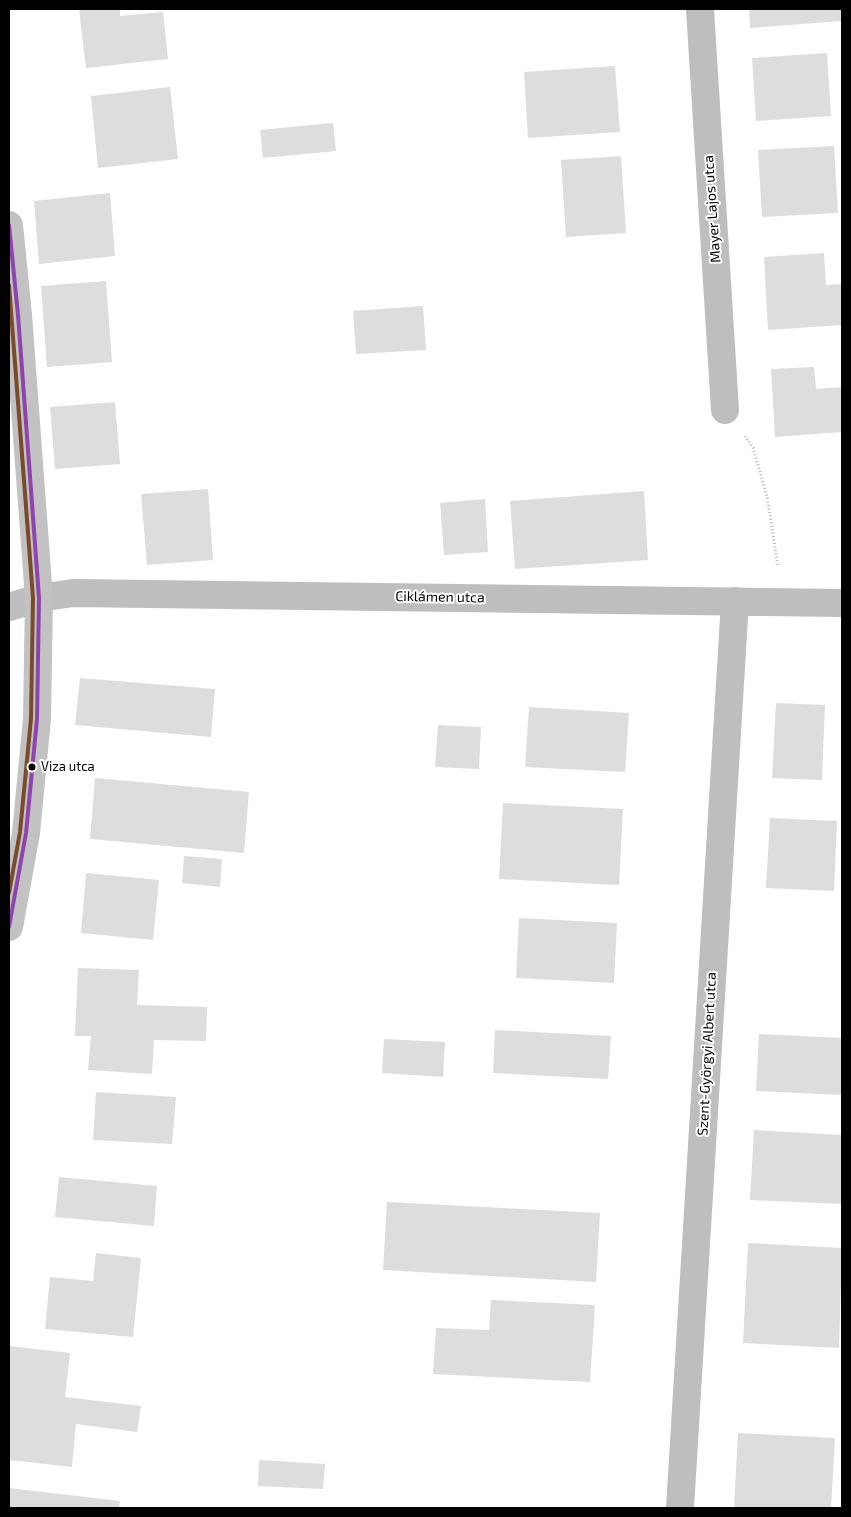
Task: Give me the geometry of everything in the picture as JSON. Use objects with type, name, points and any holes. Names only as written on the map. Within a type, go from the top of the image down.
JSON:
[{"type":"main road","points":[[9,225],[18,314],[39,598],[36,728],[26,833],[9,927]]},
{"type":"street","name":"Mayer Lajos utca","points":[[700,9],[725,410]]},
{"type":"street","name":"Ciklámen utca","points":[[9,606],[73,592],[842,603]]},
{"type":"street","name":"Szent-Györgyi Albert utca","points":[[680,1508],[735,601]]},
{"type":"path","points":[[725,410],[753,448],[767,496],[778,562],[781,602]]},
{"type":"building","points":[[79,9],[120,9],[120,16],[163,12],[168,59],[86,68]]},
{"type":"building","points":[[749,9],[841,9],[842,21],[750,28]]},
{"type":"building","points":[[827,53],[831,116],[756,121],[752,58]]},
{"type":"building","points":[[615,66],[620,132],[528,138],[524,72]]},
{"type":"building","points":[[170,87],[178,159],[98,168],[91,96]]},
{"type":"building","points":[[333,123],[336,151],[263,158],[260,130]]},
{"type":"building","points":[[834,146],[838,213],[762,217],[758,150]]},
{"type":"building","points":[[621,156],[626,233],[566,237],[561,160]]},
{"type":"building","points":[[110,193],[115,256],[39,264],[34,201]]},
{"type":"building","points":[[824,253],[826,285],[842,284],[842,325],[768,330],[764,257]]},
{"type":"building","points":[[106,281],[112,362],[47,367],[41,286]]},
{"type":"building","points":[[423,306],[426,350],[356,354],[353,311]]},
{"type":"building","points":[[814,367],[816,389],[842,387],[842,432],[775,437],[771,369]]},
{"type":"building","points":[[115,402],[120,464],[55,469],[50,407]]},
{"type":"building","points":[[208,489],[213,560],[147,565],[141,494]]},
{"type":"building","points":[[644,491],[648,560],[515,569],[510,501]]},
{"type":"building","points":[[485,499],[488,552],[444,555],[440,503]]},
{"type":"building","points":[[80,678],[215,689],[211,737],[75,725]]},
{"type":"building","points":[[776,703],[825,705],[822,780],[772,778]]},
{"type":"building","points":[[529,707],[629,713],[625,772],[525,767]]},
{"type":"building","points":[[438,725],[481,727],[479,769],[435,767]]},
{"type":"building","points":[[95,778],[249,792],[244,853],[90,839]]},
{"type":"building","points":[[503,803],[623,809],[619,885],[499,879]]},
{"type":"building","points":[[770,818],[837,821],[834,891],[766,888]]},
{"type":"building","points":[[184,856],[222,859],[220,887],[182,883]]},
{"type":"building","points":[[86,873],[159,880],[153,940],[81,933]]},
{"type":"building","points":[[519,918],[617,923],[614,983],[516,978]]},
{"type":"building","points":[[78,968],[139,970],[137,1005],[207,1007],[206,1041],[154,1040],[152,1074],[88,1070],[91,1036],[75,1036]]},
{"type":"building","points":[[495,1030],[611,1036],[608,1079],[493,1073]]},
{"type":"building","points":[[759,1034],[842,1038],[842,1095],[756,1091]]},
{"type":"building","points":[[384,1039],[445,1042],[443,1077],[382,1073]]},
{"type":"building","points":[[96,1092],[176,1097],[172,1144],[93,1140]]},
{"type":"building","points":[[754,1130],[842,1135],[842,1204],[750,1200]]},
{"type":"building","points":[[59,1177],[157,1186],[154,1226],[55,1217]]},
{"type":"building","points":[[387,1202],[600,1213],[596,1282],[383,1270]]},
{"type":"building","points":[[748,1243],[842,1248],[839,1348],[743,1343]]},
{"type":"building","points":[[96,1253],[141,1258],[133,1337],[45,1329],[50,1277],[93,1281]]},
{"type":"building","points":[[491,1300],[595,1305],[590,1382],[433,1374],[436,1328],[489,1330]]},
{"type":"building","points":[[9,1346],[70,1353],[65,1397],[141,1406],[137,1432],[76,1424],[72,1467],[9,1460]]},
{"type":"building","points":[[738,1433],[835,1438],[831,1508],[734,1508]]},
{"type":"building","points":[[259,1460],[325,1464],[323,1489],[258,1486]]},
{"type":"building","points":[[9,1488],[120,1501],[119,1508],[9,1508]]},
{"type":"transit line","points":[[9,225],[18,315],[39,598],[37,719],[26,833],[9,927]]},
{"type":"transit line","points":[[9,285],[33,598],[31,719],[20,832],[9,893]]},
{"type":"place","name":"Viza utca","points":[[32,767]]}]
